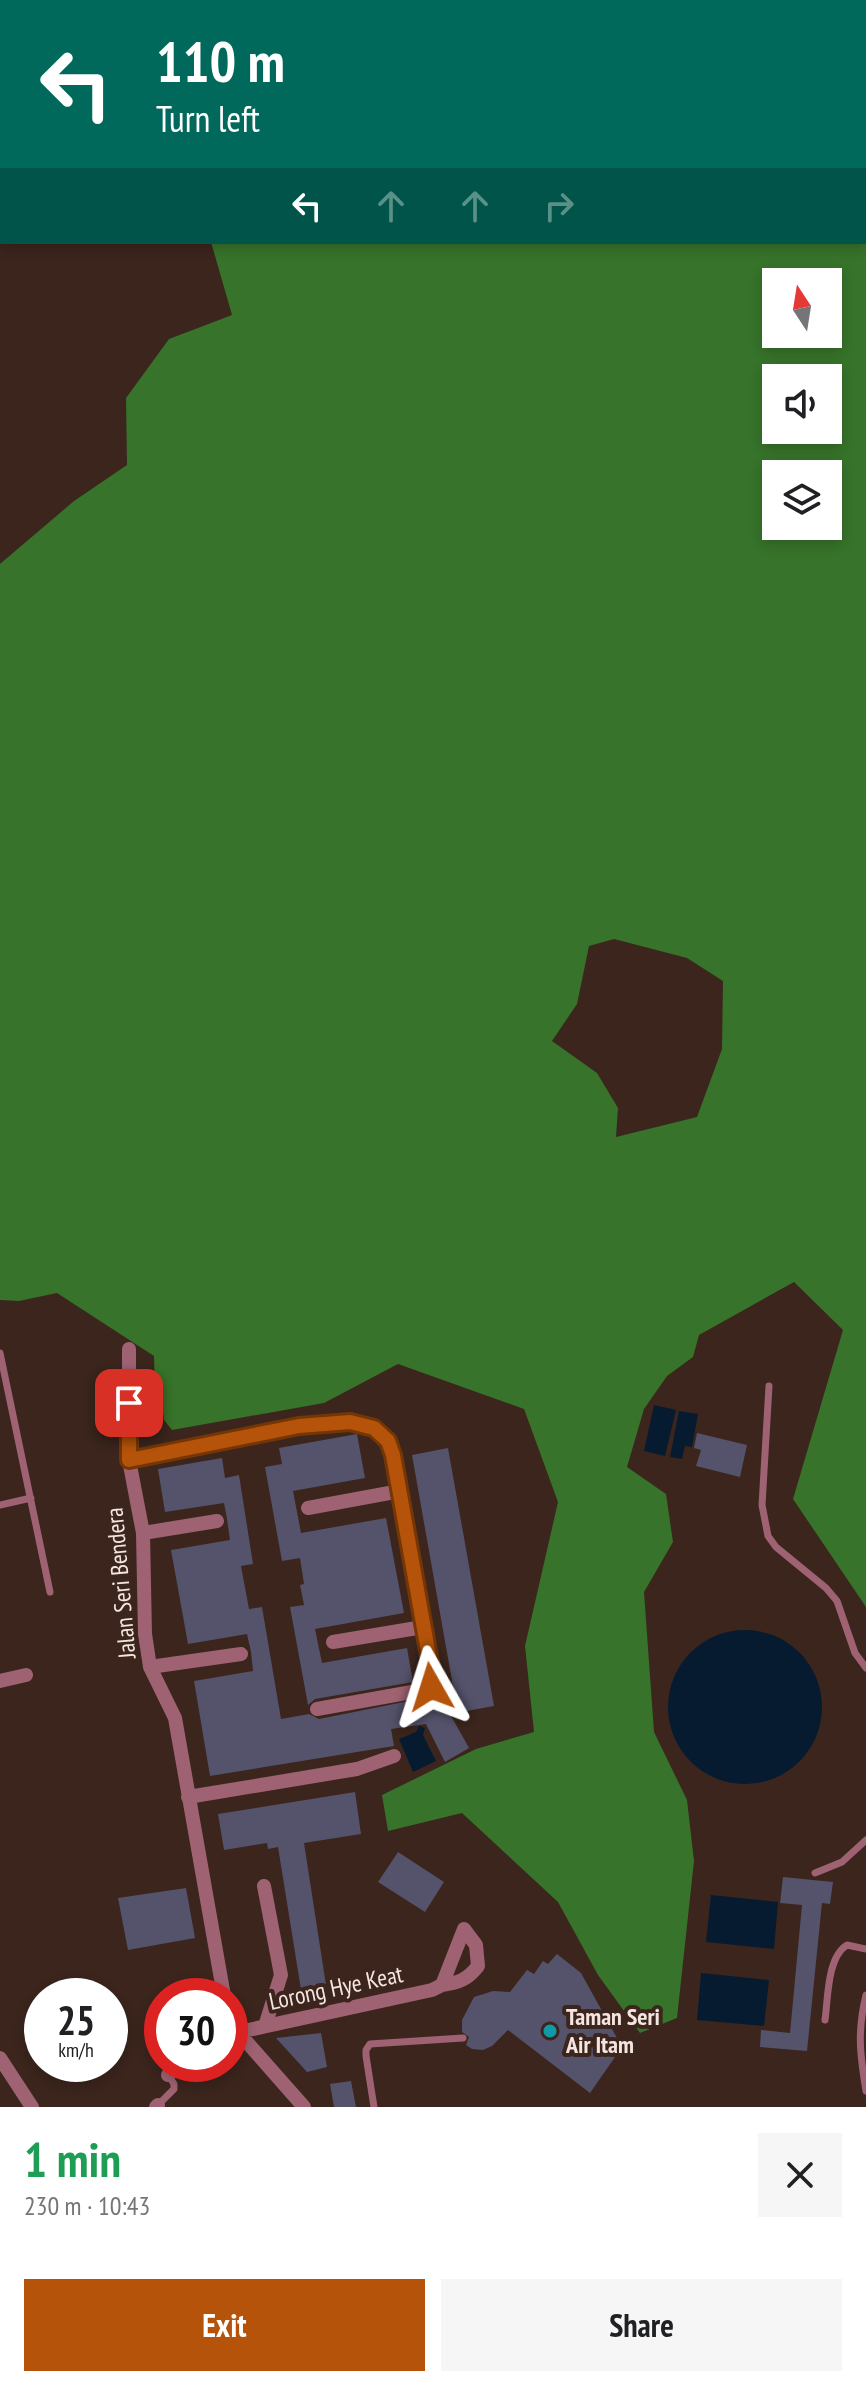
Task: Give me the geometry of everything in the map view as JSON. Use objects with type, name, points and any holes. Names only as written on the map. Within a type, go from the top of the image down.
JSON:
[{"type":"street","name":"Jalan Seri Bendera","points":[[129,1349],[129,1460],[143,1533],[143,1608],[150,1667],[175,1718],[221,1978]]},
{"type":"street","points":[[129,1460],[299,1426],[362,1423],[374,1428],[388,1441],[400,1491],[433,1679],[431,1687],[317,1709]]},
{"type":"street","points":[[308,1508],[400,1491]]},
{"type":"street","points":[[143,1533],[217,1521]]},
{"type":"street","points":[[333,1642],[423,1627]]},
{"type":"street","points":[[150,1667],[241,1654]]},
{"type":"street","points":[[0,1681],[26,1675]]},
{"type":"street","points":[[188,1797],[357,1769],[394,1756]]},
{"type":"street","points":[[264,1886],[281,1975],[265,2026]]},
{"type":"street","name":"Lorong Hye Keat","points":[[248,2027],[265,2026],[432,1990],[442,1985]]},
{"type":"street","points":[[248,2043],[304,2107]]},
{"type":"street","points":[[0,2058],[32,2107]]},
{"type":"lane","points":[[0,1353],[50,1592]]},
{"type":"lane","points":[[769,1386],[762,1505],[768,1536],[776,1547],[826,1588],[837,1601],[855,1653],[866,1668]]},
{"type":"lane","points":[[0,1505],[31,1498]]},
{"type":"lane","points":[[815,1873],[842,1862],[866,1840]]},
{"type":"lane","points":[[825,2020],[833,1968],[839,1952],[847,1945],[866,1949]]},
{"type":"lane","points":[[866,1995],[859,2024],[859,2046],[866,2091]]},
{"type":"lane","points":[[374,2107],[366,2056],[370,2044],[463,2038]]},
{"type":"lane","points":[[157,2106],[174,2089],[173,2082]]},
{"type":"green space","points":[[212,244],[866,244],[866,1607],[793,1499],[843,1330],[794,1282],[699,1335],[693,1357],[667,1376],[644,1409],[627,1467],[666,1494],[673,1542],[644,1592],[654,1732],[687,1800],[694,1861],[677,2018],[640,2033],[598,1975],[558,1902],[462,1813],[388,1831],[382,1795],[476,1749],[534,1732],[525,1646],[558,1502],[524,1409],[398,1364],[324,1403],[172,1430],[164,1420],[162,1405],[155,1394],[154,1356],[57,1293],[19,1301],[0,1300],[0,564],[74,501],[127,465],[126,398],[169,339],[232,315]],"holes":[[[614,939],[687,958],[723,981],[722,1049],[697,1117],[616,1137],[618,1108],[597,1073],[552,1041],[577,1004],[589,946]]]},
{"type":"water","points":[[654,1405],[676,1410],[665,1456],[644,1451]]},
{"type":"water","points":[[679,1411],[698,1414],[692,1447],[685,1446],[682,1459],[670,1457]]},
{"type":"water","points":[[745,1630],[775,1636],[800,1652],[816,1677],[822,1707],[816,1737],[800,1762],[775,1778],[745,1784],[715,1778],[690,1762],[674,1737],[668,1707],[674,1677],[690,1652],[715,1636]]},
{"type":"water","points":[[419,1726],[425,1728],[423,1735],[436,1761],[413,1772],[399,1739],[416,1732]]},
{"type":"water","points":[[711,1895],[778,1902],[774,1949],[706,1942]]},
{"type":"water","points":[[701,1973],[769,1980],[764,2026],[697,2020]]},
{"type":"building","points":[[697,1433],[747,1445],[740,1477],[696,1466],[701,1450],[694,1448]]},
{"type":"building","points":[[357,1434],[365,1478],[293,1491],[301,1533],[386,1518],[404,1613],[315,1629],[322,1663],[407,1648],[413,1682],[315,1699],[308,1705],[290,1607],[304,1605],[300,1558],[282,1561],[265,1467],[282,1464],[279,1448]]},
{"type":"building","points":[[448,1448],[494,1706],[450,1714],[469,1748],[445,1762],[426,1724],[391,1729],[394,1746],[210,1776],[194,1681],[253,1671],[251,1652],[247,1634],[188,1644],[171,1550],[230,1540],[227,1519],[224,1503],[165,1512],[158,1469],[222,1458],[225,1478],[239,1475],[253,1564],[241,1566],[249,1609],[262,1607],[281,1719],[309,1714],[319,1719],[454,1692],[412,1455]]},
{"type":"building","points":[[355,1792],[361,1834],[304,1843],[328,1998],[303,2002],[278,1847],[268,1849],[267,1843],[224,1850],[218,1814]]},
{"type":"building","points":[[398,1852],[444,1882],[425,1912],[378,1882]]},
{"type":"building","points":[[783,1877],[833,1882],[830,1904],[822,1903],[807,2051],[760,2047],[761,2030],[790,2033],[802,1905],[780,1903]]},
{"type":"building","points":[[186,1888],[195,1938],[128,1950],[118,1898]]},
{"type":"building","points":[[557,1954],[581,1973],[622,2047],[590,2093],[508,2030],[492,2046],[483,2050],[466,2045],[469,2037],[462,2032],[462,2020],[474,1997],[493,1991],[510,1992],[527,1970],[534,1974],[543,1961],[548,1964]]},
{"type":"building","points":[[321,2033],[327,2067],[307,2072],[276,2038]]},
{"type":"building","points":[[351,2081],[356,2107],[334,2107],[330,2084]]},
{"type":"place","name":"Taman Seri Air Itam","points":[[550,2031]]},
{"type":"route","points":[[129,1403],[129,1460],[299,1426],[350,1422],[374,1428],[388,1441],[433,1679],[431,1687]]}]
